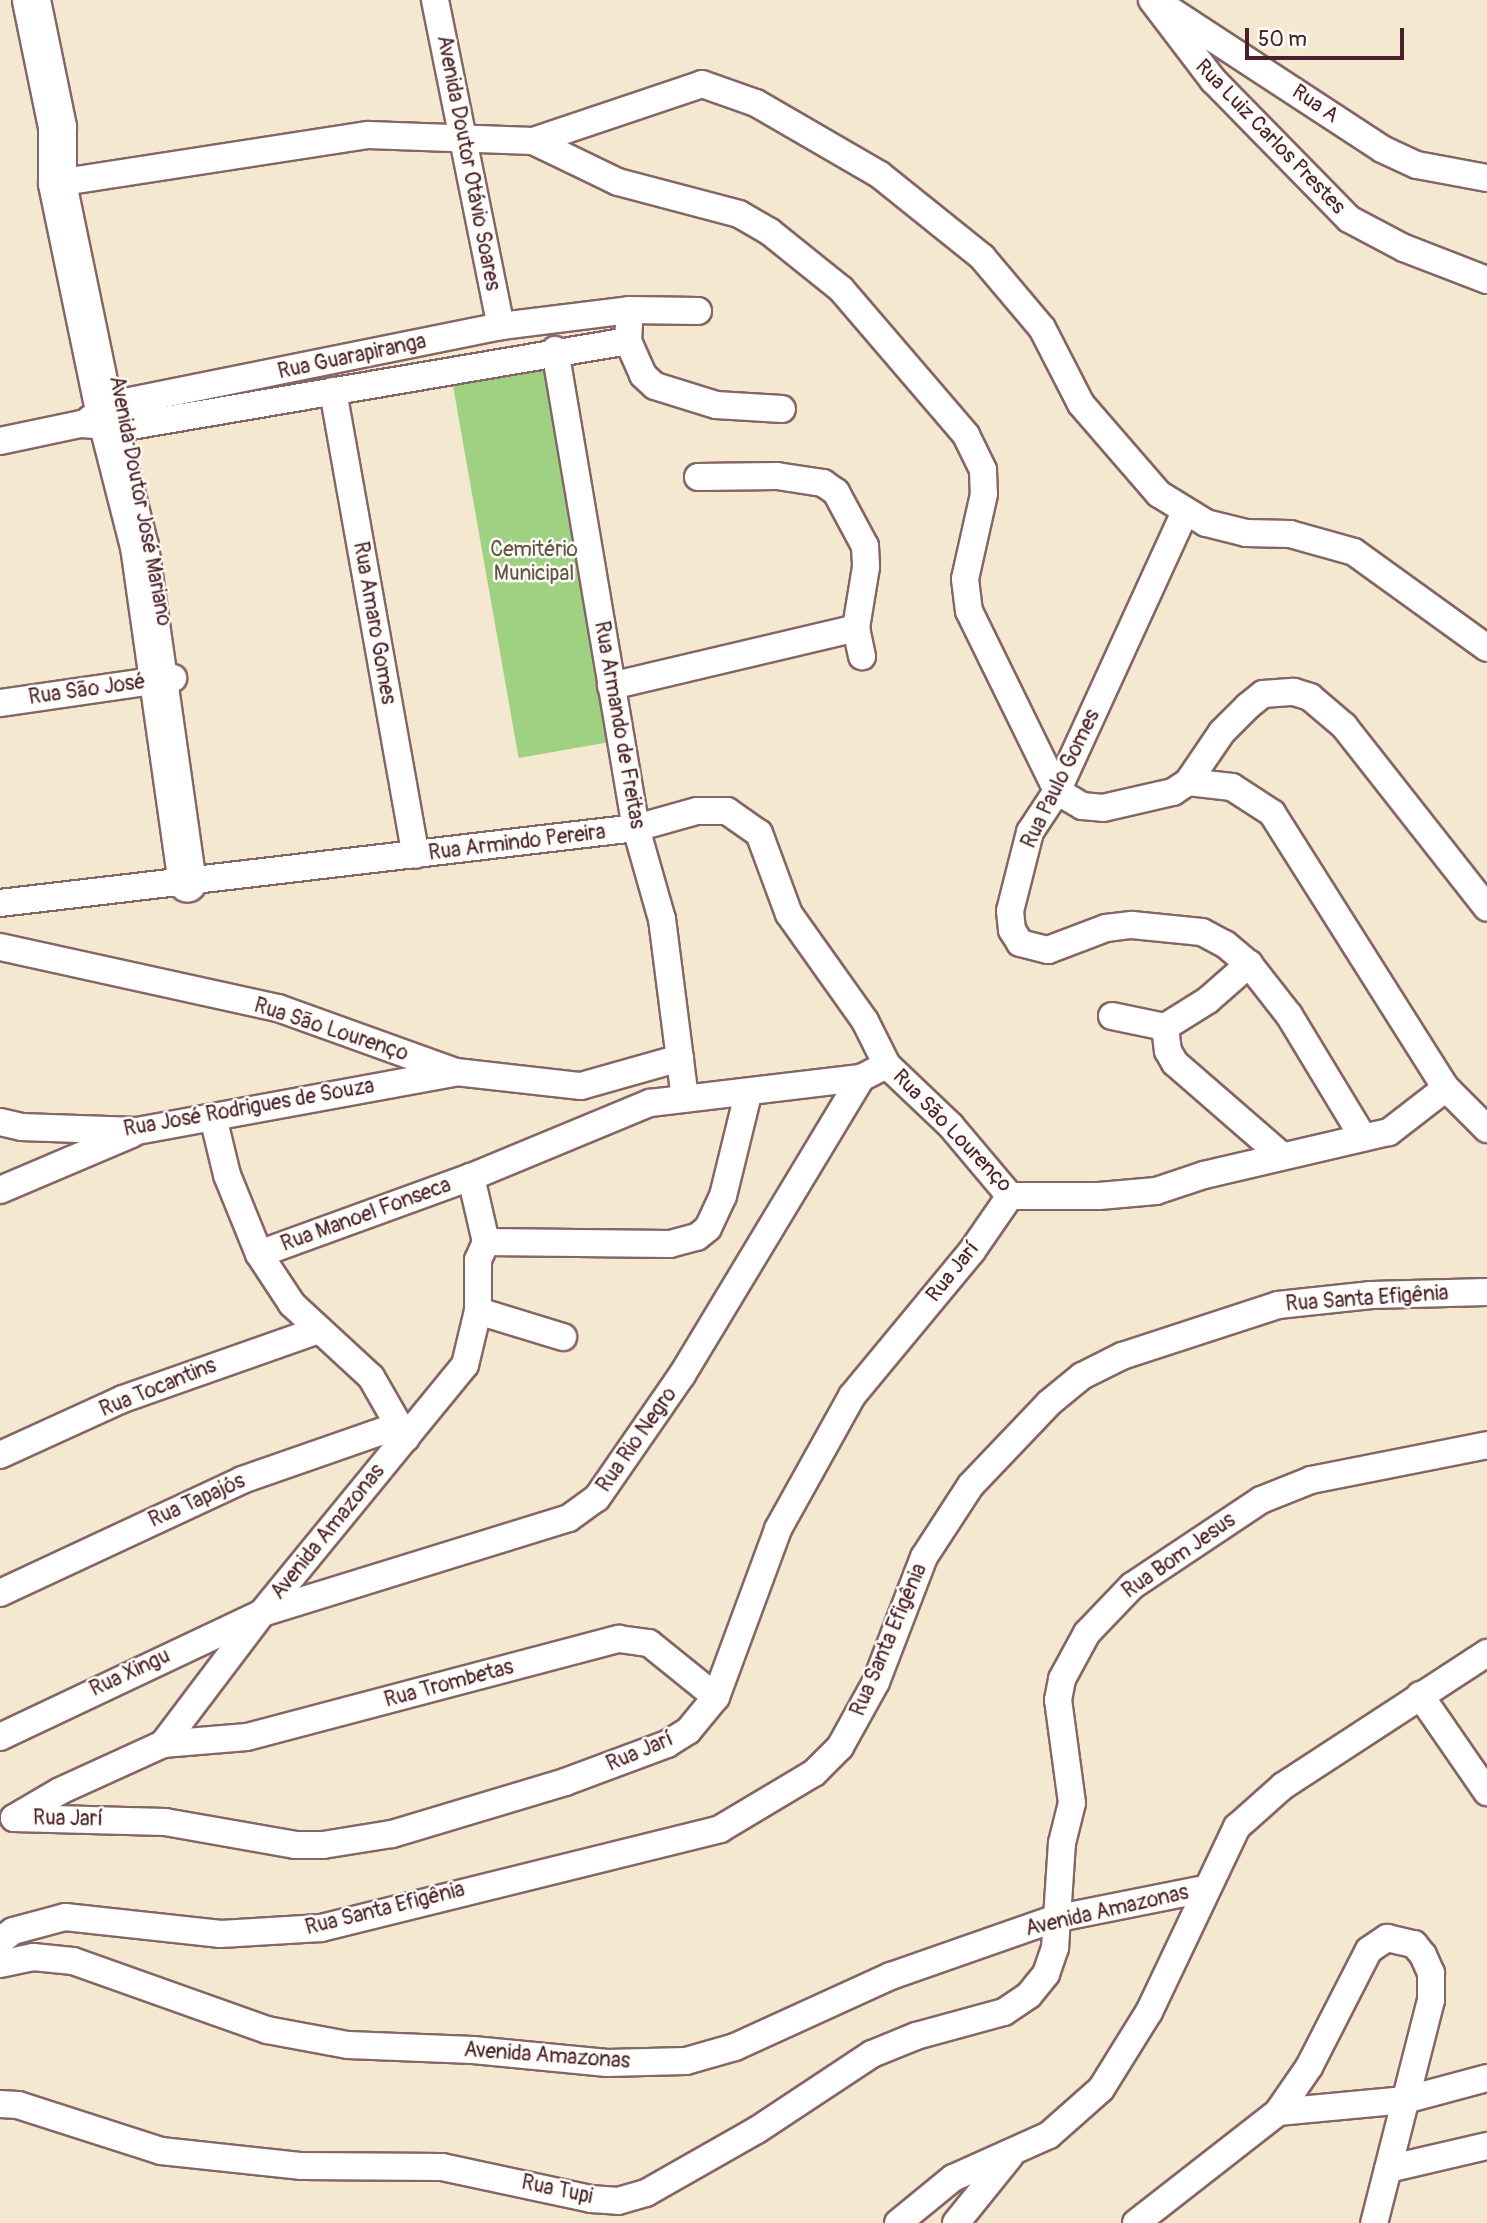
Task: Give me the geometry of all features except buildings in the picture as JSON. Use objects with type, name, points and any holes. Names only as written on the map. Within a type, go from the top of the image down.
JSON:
[{"type":"street","name":"Avenida Doutor José Mariano","points":[[31,0],[70,181],[108,418],[167,679],[199,881]]},
{"type":"street","name":"Avenida Doutor Otávio Soares","points":[[435,0],[500,326]]},
{"type":"street","name":"Rua A","points":[[1154,0],[1382,149],[1417,165],[1487,178]]},
{"type":"street","name":"Rua Luiz Carlos Prestes","points":[[1154,0],[1213,80],[1349,219],[1404,248],[1487,280]]},
{"type":"street","points":[[70,181],[368,135],[533,141],[702,84],[736,93],[880,175],[982,257],[1042,328],[1081,404],[1109,440],[1159,494],[1185,512],[1246,533],[1290,534],[1354,552],[1487,648]]},
{"type":"street","points":[[533,141],[582,168],[739,214],[771,232],[841,289],[966,435],[983,470],[984,494],[965,579],[970,611],[1057,791],[1082,806],[1103,808],[1173,792],[1188,782],[1223,732],[1263,694],[1278,691],[1310,696],[1344,726],[1487,908]]},
{"type":"street","points":[[629,310],[628,341],[643,375],[669,393],[716,405],[782,409]]},
{"type":"street","name":"Rua Guarapiranga","points":[[0,441],[500,326],[629,310],[698,311]]},
{"type":"street","name":"Rua Guarapiranga","points":[[108,418],[332,391],[555,350],[628,341]]},
{"type":"street","name":"Rua Armando de Freitas","points":[[555,350],[636,828],[662,919],[685,1100]]},
{"type":"street","name":"Rua Amaro Gomes","points":[[332,391],[416,855]]},
{"type":"street","points":[[698,477],[778,476],[823,483],[836,492],[865,546],[856,628],[862,656]]},
{"type":"street","name":"Rua Paulo Gomes","points":[[1185,512],[1057,791],[1030,832],[1010,911],[1020,943],[1048,950],[1106,928],[1166,925],[1202,932],[1249,964],[1289,1015],[1363,1137]]},
{"type":"street","points":[[611,686],[856,628]]},
{"type":"street","name":"Rua São José","points":[[0,703],[167,679]]},
{"type":"street","points":[[1188,782],[1231,787],[1272,813],[1446,1088],[1487,1129]]},
{"type":"street","name":"Rua Armindo Pereira","points":[[0,903],[636,828],[715,809],[750,824],[765,844],[789,914],[809,949],[864,1021],[887,1065]]},
{"type":"street","name":"Rua São Lourenço","points":[[0,947],[278,1008],[456,1072],[582,1086]]},
{"type":"street","points":[[1112,1016],[1165,1027],[1208,1000],[1249,964]]},
{"type":"street","points":[[1165,1027],[1168,1051],[1175,1063],[1282,1156]]},
{"type":"street","points":[[577,1131],[582,1086],[680,1058]]},
{"type":"street","name":"Rua São Lourenço","points":[[650,1103],[748,1094],[861,1079],[887,1065],[951,1126],[1010,1196],[1098,1196],[1156,1191],[1282,1156],[1388,1132],[1446,1088]]},
{"type":"street","name":"Rua José Rodrigues de Souza","points":[[0,1122],[21,1127],[137,1131],[456,1072]]},
{"type":"street","name":"Rua Rio Negro","points":[[262,1613],[569,1518],[597,1498],[682,1375],[861,1079]]},
{"type":"street","points":[[486,1242],[670,1244],[697,1237],[708,1228],[723,1196],[748,1094]]},
{"type":"street","name":"Rua Manoel Fonseca","points":[[403,1431],[371,1377],[292,1304],[258,1254],[471,1177],[650,1103]]},
{"type":"street","points":[[213,1117],[230,1186],[258,1254]]},
{"type":"street","points":[[0,1191],[137,1131]]},
{"type":"street","name":"Avenida Amazonas","points":[[7,1822],[60,1791],[163,1744],[403,1431],[465,1365],[478,1311],[477,1272],[486,1242],[471,1177]]},
{"type":"street","name":"Rua Jarí","points":[[7,1822],[165,1822],[295,1845],[392,1834],[565,1782],[667,1744],[688,1731],[716,1697],[778,1529],[852,1396],[972,1251],[1010,1196]]},
{"type":"street","name":"Rua Santa Efigênia","points":[[0,1941],[13,1931],[65,1917],[221,1934],[321,1928],[720,1829],[814,1773],[840,1747],[876,1682],[924,1558],[971,1485],[1049,1403],[1082,1377],[1122,1356],[1278,1305],[1371,1295],[1487,1292]]},
{"type":"street","points":[[478,1311],[563,1337]]},
{"type":"street","name":"Rua Tocantins","points":[[1,1449],[204,1368],[319,1330]]},
{"type":"street","name":"Rua Tapajós","points":[[0,1593],[242,1480],[403,1431]]},
{"type":"street","name":"Rua Bom Jesus","points":[[1055,1919],[1062,1843],[1072,1803],[1058,1700],[1073,1656],[1108,1607],[1155,1569],[1261,1500],[1311,1480],[1487,1445]]},
{"type":"street","name":"Rua Xingu","points":[[0,1737],[262,1613]]},
{"type":"street","name":"Rua Trombetas","points":[[163,1744],[247,1738],[619,1639],[649,1643],[716,1697]]},
{"type":"street","points":[[898,2223],[953,2178],[1049,2135],[1101,2089],[1149,2012],[1204,1889],[1237,1827],[1283,1786],[1487,1653]]},
{"type":"street","points":[[1420,1695],[1487,1792]]},
{"type":"street","name":"Avenida Amazonas","points":[[0,1964],[33,1957],[73,1961],[267,2030],[348,2045],[473,2050],[607,2063],[686,2061],[736,2047],[891,1976],[1055,1919],[1204,1889]]},
{"type":"street","name":"Rua Tupi","points":[[0,2104],[18,2105],[161,2151],[302,2166],[442,2166],[591,2199],[618,2201],[680,2178],[872,2054],[916,2036],[1004,2012],[1029,1995],[1046,1974],[1055,1948],[1055,1919]]},
{"type":"street","points":[[1136,2223],[1278,2112],[1309,2067],[1369,1950],[1387,1938],[1414,1944],[1431,1973],[1431,2000],[1372,2221]]},
{"type":"street","points":[[1278,2112],[1405,2100],[1487,2078]]},
{"type":"street","points":[[1388,2169],[1487,2146]]},
{"type":"street","points":[[956,2223],[1018,2147]]},
{"type":"green space","name":"Cemitério Municipal","points":[[548,366],[614,741],[519,758],[452,383]]}]
